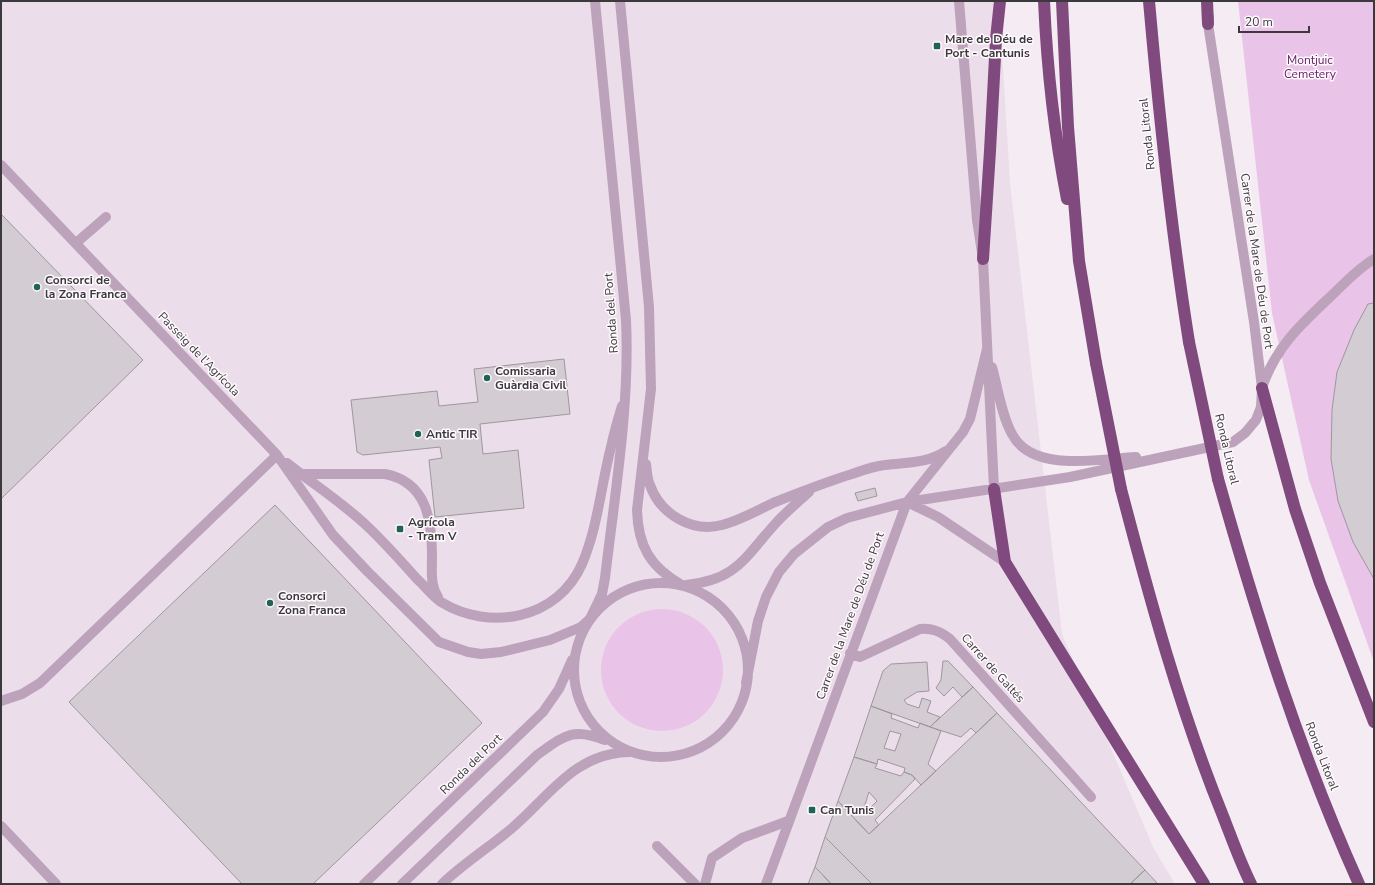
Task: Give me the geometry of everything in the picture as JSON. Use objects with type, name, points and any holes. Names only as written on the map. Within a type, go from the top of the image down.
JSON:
[{"type":"highway","points":[[982,259],[996,39],[1000,1]]},
{"type":"highway","points":[[1044,1],[1049,83],[1056,142],[1079,261],[1096,363],[1121,489],[1152,605],[1183,710],[1212,790],[1251,884]]},
{"type":"highway","points":[[1062,1],[1068,127],[1079,261]]},
{"type":"highway","name":"Ronda Litoral","points":[[1149,1],[1177,271],[1189,342],[1218,479],[1244,573],[1271,659],[1306,754],[1359,884]]},
{"type":"highway","points":[[1154,58],[1155,1]]},
{"type":"highway","points":[[1207,1],[1208,24]]},
{"type":"highway","points":[[1262,388],[1295,509],[1320,584],[1374,722]]},
{"type":"highway","points":[[994,489],[1005,562],[1204,884]]},
{"type":"street","name":"Ronda del Port","points":[[364,884],[543,712],[559,689],[602,594],[626,391],[626,320],[594,1]]},
{"type":"street","points":[[620,1],[649,308],[651,389],[637,510],[637,526],[640,538],[656,567],[664,575],[682,585],[712,598],[731,618],[745,645],[748,661],[746,683]]},
{"type":"street","name":"Carrer de la Mare de Déu de Port","points":[[959,1],[977,220],[982,259],[994,489]]},
{"type":"street","name":"Carrer de la Mare de Déu de Port","points":[[766,884],[906,502],[1070,477],[1161,456],[1233,442],[1246,434],[1256,420],[1261,407],[1262,388],[1254,322],[1208,24],[1211,1]]},
{"type":"street","name":"Passeig de l'Agrícola","points":[[1,165],[277,455],[333,535],[439,642],[468,652],[501,652],[550,640],[581,627],[590,619]]},
{"type":"street","points":[[76,243],[106,217]]},
{"type":"street","points":[[1262,388],[1267,371],[1288,338],[1353,275],[1374,259]]},
{"type":"street","points":[[402,884],[537,755],[564,737],[583,733],[610,742],[629,752],[660,758],[689,754],[704,747],[728,728],[737,713],[746,683],[758,621],[766,597],[779,572],[794,554],[828,527],[847,518],[906,502],[964,432],[970,419],[987,350]]},
{"type":"street","name":"Carrer de la Mare de Déu de Port","points":[[987,350],[1008,424],[1012,434],[1027,451],[1037,457],[1054,460],[1161,456]]},
{"type":"street","points":[[1,701],[22,694],[40,683],[277,455],[367,526],[441,602],[469,615],[484,618],[505,618],[527,614],[542,608],[564,591],[574,579],[588,548],[611,446],[626,391]]},
{"type":"street","points":[[644,451],[649,484],[655,496],[672,515],[695,526],[709,527],[734,521],[814,487],[872,468],[884,465],[919,463],[942,453],[954,445]]},
{"type":"street","points":[[301,474],[385,474],[396,476],[413,486],[420,495],[429,524],[432,542],[433,584],[441,602]]},
{"type":"street","points":[[590,619],[604,605],[619,594],[636,586],[654,583],[682,585],[709,581],[734,570],[744,562],[776,522],[814,487]]},
{"type":"street","points":[[906,502],[938,517],[1005,562]]},
{"type":"street","name":"Carrer de Galtés","points":[[850,653],[860,657],[920,629],[930,628],[941,632],[950,639],[1091,797]]},
{"type":"street","points":[[576,649],[574,669],[578,696],[582,708],[597,731],[610,742]]},
{"type":"street","points":[[442,884],[512,828],[575,769],[589,760],[604,755],[629,752]]},
{"type":"street","points":[[705,884],[712,858],[742,838],[788,821]]},
{"type":"street","points":[[1,826],[56,884]]},
{"type":"street","points":[[657,846],[695,884]]},
{"type":"shaded area","points":[[1,1],[999,1],[1010,183],[1062,634],[1154,849],[1175,884],[1,884]]},
{"type":"green space","name":"Montjuic Cemetery","points":[[1238,1],[1374,1],[1374,662],[1309,480],[1272,313]]},
{"type":"green space","points":[[662,609],[674,610],[685,614],[705,627],[718,647],[722,658],[722,682],[718,693],[705,713],[685,726],[674,730],[662,731],[650,730],[639,726],[619,713],[606,693],[602,682],[601,670],[602,658],[606,647],[619,627],[639,614],[650,610]]},
{"type":"building","name":"Consorci de la Zona Franca","points":[[1,214],[143,360],[1,499]]},
{"type":"building","points":[[1374,303],[1374,579],[1353,542],[1338,501],[1331,459],[1332,410],[1337,372],[1354,330],[1368,304]]},
{"type":"building","name":"Antic TIR","points":[[564,359],[570,414],[480,424],[483,454],[518,450],[524,508],[435,517],[429,460],[442,458],[440,447],[363,455],[357,452],[351,400],[437,391],[439,406],[478,402],[474,369]]},
{"type":"building","points":[[875,488],[877,496],[858,501],[855,493]]},
{"type":"building","name":"Consorci Zona Franca","points":[[275,505],[482,723],[313,884],[242,884],[69,702]]},
{"type":"building","points":[[943,661],[948,661],[973,687],[962,697],[953,687],[944,696],[936,688],[941,680]]},
{"type":"building","points":[[927,662],[929,691],[917,692],[904,700],[907,704],[919,708],[922,698],[931,701],[927,712],[940,717],[930,727],[871,706],[883,671],[891,664]]},
{"type":"building","points":[[973,687],[997,713],[976,733],[971,728],[961,737],[930,727]]},
{"type":"building","points":[[871,706],[892,714],[891,718],[918,728],[920,723],[941,731],[928,764],[936,771],[921,785],[912,775],[904,772],[905,768],[878,759],[877,764],[854,757]],"holes":[[[890,731],[901,734],[895,751],[884,748]]]},
{"type":"building","points":[[997,713],[1145,870],[1130,884],[872,884],[825,837],[838,801],[869,834]]},
{"type":"building","points":[[854,757],[877,764],[875,768],[901,776],[904,772],[912,775],[915,779],[875,820],[879,825],[869,834],[838,801]],"holes":[[[869,792],[877,801],[865,813],[863,811]]]},
{"type":"building","points":[[825,837],[872,884],[831,884],[815,867]]},
{"type":"building","points":[[815,867],[822,874],[831,884],[808,884]]},
{"type":"building","points":[[1145,870],[1158,884],[1133,884],[1132,882]]},
{"type":"place","name":"Mare de Déu de Port - Cantunis","points":[[937,46]]},
{"type":"place","name":"Consorci de la Zona Franca","points":[[37,287]]},
{"type":"place","name":"Comissaria Guàrdia Civil","points":[[487,378]]},
{"type":"place","name":"Antic TIR","points":[[418,434]]},
{"type":"place","name":"Agrícola - Tram V","points":[[400,529]]},
{"type":"place","name":"Consorci Zona Franca","points":[[270,603]]},
{"type":"place","name":"Can Tunis","points":[[812,810]]}]
